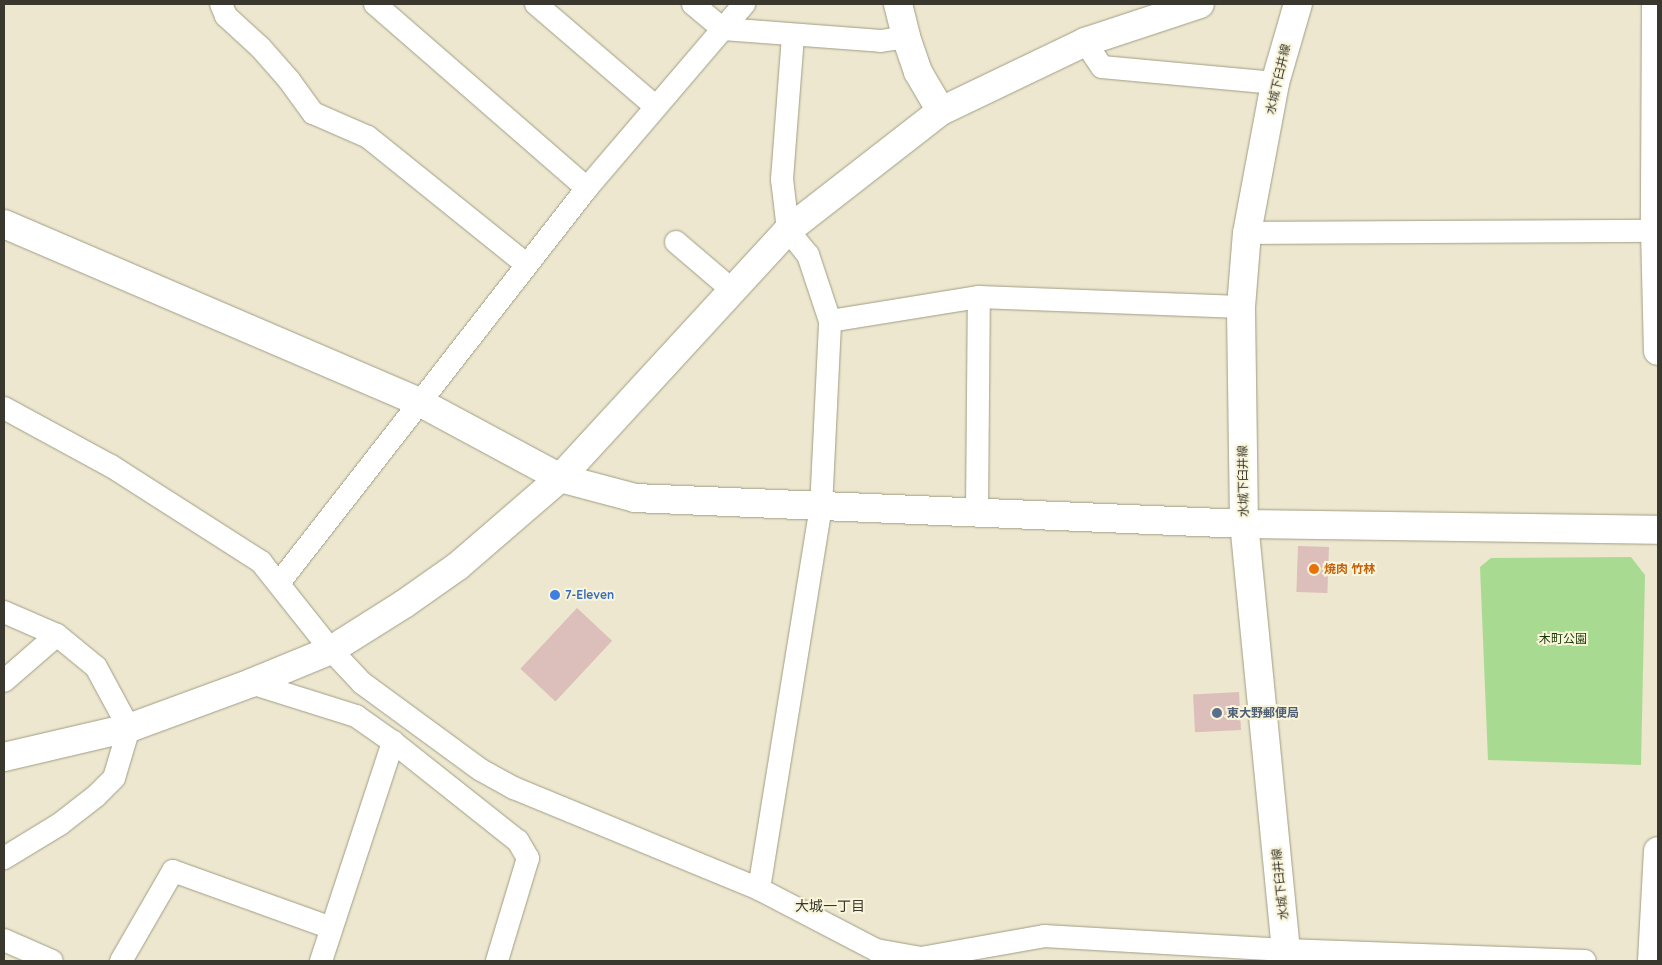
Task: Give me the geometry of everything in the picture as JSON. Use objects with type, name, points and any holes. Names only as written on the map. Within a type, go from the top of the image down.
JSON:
[{"type":"street","points":[[221,4],[226,16],[289,80],[313,113],[368,137],[527,265]]},
{"type":"street","points":[[375,4],[587,188]]},
{"type":"street","points":[[536,4],[656,106]]},
{"type":"street","points":[[693,4],[722,29],[881,41],[906,37]]},
{"type":"street","points":[[279,583],[587,188],[744,4]]},
{"type":"street","points":[[898,4],[906,37],[918,72],[940,111]]},
{"type":"street","points":[[4,757],[129,728],[251,683],[331,650],[404,604],[458,566],[560,478],[731,289],[788,230],[940,111],[1085,42],[1200,4]]},
{"type":"street","name":"水城下臼井線","points":[[1287,956],[1244,524],[1241,307],[1247,232],[1275,83],[1298,4]]},
{"type":"street","points":[[1656,4],[1655,231],[1658,351]]},
{"type":"street","points":[[759,889],[821,508],[830,321],[808,256],[788,230],[782,179],[793,35]]},
{"type":"street","points":[[1085,42],[1102,67],[1275,83]]},
{"type":"street","points":[[4,224],[421,403],[560,478],[635,498],[821,508],[977,511],[1244,524],[1658,530]]},
{"type":"street","points":[[1247,232],[1655,231]]},
{"type":"street","points":[[676,242],[731,289]]},
{"type":"street","points":[[830,321],[979,297],[1241,307]]},
{"type":"street","points":[[977,511],[979,297]]},
{"type":"street","points":[[4,408],[110,466],[260,562],[279,583],[331,650],[362,683],[481,770],[514,788],[759,889],[876,950],[922,960],[1044,936],[1287,956],[1585,961]]},
{"type":"street","points":[[4,612],[57,636],[96,667],[129,728],[114,778],[96,796],[60,824],[4,858]]},
{"type":"street","points":[[4,681],[57,636]]},
{"type":"street","points":[[251,683],[356,716],[393,742],[518,841],[528,858],[497,961]]},
{"type":"street","points":[[321,961],[393,742]]},
{"type":"street","points":[[1652,961],[1658,851]]},
{"type":"street","points":[[121,961],[173,871],[331,928]]},
{"type":"street","points":[[4,940],[52,961]]},
{"type":"green space","name":"木町公園","points":[[1631,557],[1645,575],[1641,765],[1488,760],[1480,567],[1491,558]]},
{"type":"building","name":"焼肉 竹林","points":[[1298,546],[1329,547],[1327,593],[1296,592]]},
{"type":"building","points":[[577,608],[612,641],[555,701],[520,669]]},
{"type":"building","name":"東大野郵便局","points":[[1239,692],[1241,730],[1195,732],[1193,694]]},
{"type":"place","name":"焼肉 竹林","points":[[1314,569]]},
{"type":"place","name":"7-Eleven","points":[[555,595]]},
{"type":"place","name":"東大野郵便局","points":[[1217,713]]},
{"type":"district","name":"大城一丁目","points":[[830,906]]}]
